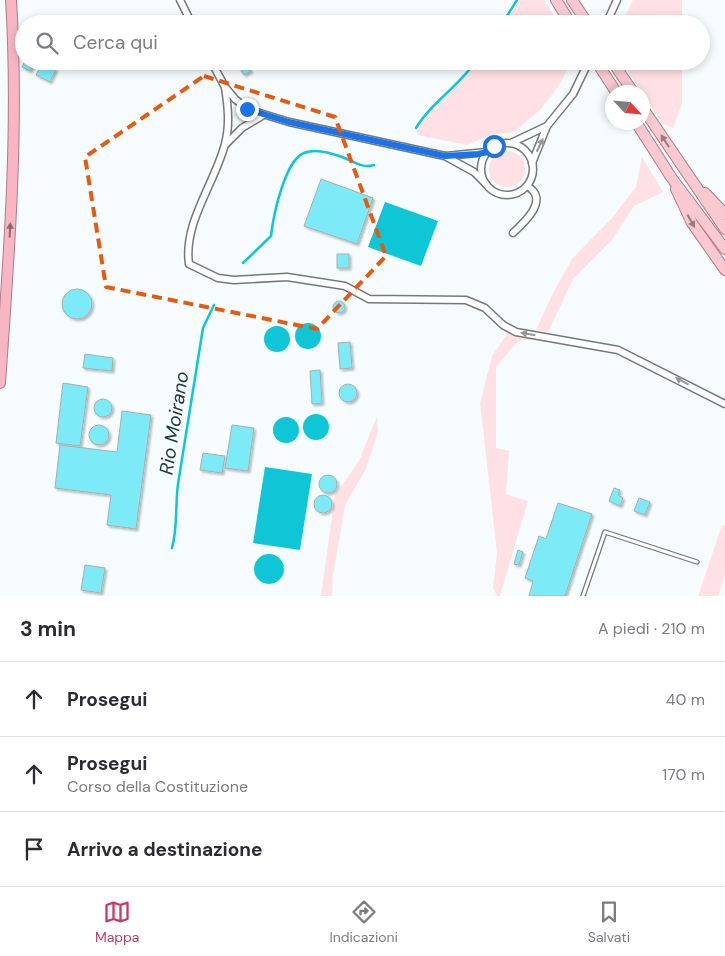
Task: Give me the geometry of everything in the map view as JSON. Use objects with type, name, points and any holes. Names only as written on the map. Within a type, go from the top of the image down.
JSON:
[{"type":"highway","points":[[0,383],[13,174],[14,78],[11,0]]},
{"type":"main road","points":[[556,0],[565,15]]},
{"type":"main road","points":[[572,0],[582,15]]},
{"type":"main road","points":[[602,70],[611,85]]},
{"type":"main road","points":[[618,70],[628,85]]},
{"type":"main road","points":[[650,119],[725,229]]},
{"type":"main road","points":[[641,130],[671,177],[725,249]]},
{"type":"main road","points":[[687,175],[725,214]]},
{"type":"main road","points":[[671,177],[680,201],[692,223],[725,270]]},
{"type":"street","points":[[180,0],[188,15]]},
{"type":"street","points":[[610,15],[617,0]]},
{"type":"street","points":[[216,70],[226,87],[240,104],[262,116],[445,156],[474,172],[491,190],[506,195],[514,194],[527,186],[533,171],[532,163],[525,150],[512,144],[503,143],[488,152],[445,156]]},
{"type":"street","points":[[532,163],[547,126],[564,107],[584,70]]},
{"type":"street","points":[[226,87],[229,115],[225,145],[192,228],[187,251],[189,264],[218,278],[234,280],[287,277],[344,286],[361,297],[369,299],[466,300],[485,308],[503,325],[516,332],[618,350],[725,404]]},
{"type":"street","points":[[225,145],[242,128],[262,116]]},
{"type":"street","points":[[512,144],[547,126]]},
{"type":"street","points":[[486,184],[481,168],[488,152]]},
{"type":"street","points":[[513,232],[528,219],[536,206],[535,194],[527,186]]},
{"type":"lane","points":[[584,596],[605,532],[697,562]]},
{"type":"highlighted area","points":[[204,76],[335,117],[386,256],[317,329],[106,287],[85,157]]},
{"type":"shaded area","points":[[519,0],[544,0],[553,15],[510,15]]},
{"type":"shaded area","points":[[633,0],[682,0],[682,15],[626,15]]},
{"type":"shaded area","points":[[470,70],[567,70],[560,84],[541,109],[514,132],[491,135],[467,145],[417,135],[418,126]]},
{"type":"shaded area","points":[[627,70],[682,70],[682,104],[673,128],[663,124],[650,104],[650,85],[637,85]]},
{"type":"shaded area","points":[[507,151],[519,157],[525,169],[519,181],[507,187],[495,181],[489,169],[495,157]]},
{"type":"shaded area","points":[[642,157],[663,192],[634,206],[612,240],[573,279],[548,332],[536,330],[553,293],[572,259],[612,218],[636,187]]},
{"type":"shaded area","points":[[509,331],[539,339],[518,341],[496,367],[496,448],[509,451],[506,494],[528,501],[500,596],[497,596],[493,588],[497,553],[480,403],[492,356]]},
{"type":"shaded area","points":[[377,416],[378,432],[366,469],[345,505],[333,576],[332,596],[321,596],[335,495],[359,461]]},
{"type":"shaded area","points":[[722,525],[725,526],[725,575],[718,596],[698,596]]},
{"type":"water","points":[[385,202],[438,221],[421,266],[368,247]]},
{"type":"water","points":[[308,323],[318,326],[321,336],[318,346],[308,349],[298,346],[295,336],[298,326]]},
{"type":"water","points":[[277,326],[286,330],[290,339],[286,348],[277,352],[268,348],[264,339],[268,330]]},
{"type":"water","points":[[316,414],[326,417],[329,427],[326,437],[316,440],[306,437],[303,427],[306,417]]},
{"type":"water","points":[[286,417],[295,421],[299,430],[295,439],[286,443],[277,439],[273,430],[277,421]]},
{"type":"water","points":[[265,467],[312,474],[300,550],[253,543]]},
{"type":"water","points":[[269,554],[275,555],[283,563],[283,575],[275,583],[269,584],[263,583],[255,575],[254,569],[255,563],[263,555]]},
{"type":"building","points":[[38,70],[56,70],[50,82],[36,75]]},
{"type":"building","points":[[241,70],[250,70],[251,71],[244,75]]},
{"type":"building","points":[[321,179],[373,198],[357,244],[304,226]]},
{"type":"building","points":[[337,254],[349,254],[349,268],[337,268]]},
{"type":"building","points":[[77,289],[88,293],[92,304],[88,315],[77,319],[66,315],[62,304],[66,293]]},
{"type":"building","points":[[337,301],[341,301],[345,307],[341,313],[337,313],[333,309],[333,305]]},
{"type":"building","points":[[350,342],[352,368],[340,369],[338,343]]},
{"type":"building","points":[[85,354],[113,358],[112,371],[83,368]]},
{"type":"building","points":[[320,370],[322,403],[312,404],[310,371]]},
{"type":"building","points":[[63,383],[88,387],[80,446],[56,443]]},
{"type":"building","points":[[348,384],[354,387],[357,393],[354,399],[348,402],[342,399],[339,393],[342,387]]},
{"type":"building","points":[[99,399],[107,399],[112,404],[110,415],[99,417],[94,412],[94,404]]},
{"type":"building","points":[[122,411],[151,415],[136,529],[107,525],[111,495],[55,488],[60,445],[117,452]]},
{"type":"building","points":[[99,425],[106,428],[109,435],[106,442],[99,445],[92,442],[89,435],[92,428]]},
{"type":"building","points":[[232,425],[254,428],[248,471],[225,468]]},
{"type":"building","points":[[203,453],[225,456],[222,473],[200,470]]},
{"type":"building","points":[[328,475],[334,478],[337,484],[334,490],[328,493],[322,490],[319,484],[322,478]]},
{"type":"building","points":[[614,488],[620,490],[618,495],[623,498],[620,506],[609,501]]},
{"type":"building","points":[[323,495],[329,498],[332,504],[329,510],[323,513],[317,510],[314,504],[317,498]]},
{"type":"building","points":[[639,498],[650,502],[645,515],[634,511]]},
{"type":"building","points":[[558,503],[592,514],[565,596],[529,596],[533,581],[525,578],[539,536],[546,539]]},
{"type":"building","points":[[518,550],[523,552],[519,565],[514,564]]},
{"type":"building","points":[[85,565],[105,568],[101,593],[81,590]]},
{"type":"waterway","name":"Rio Moirano","points":[[508,15],[517,0]]},
{"type":"waterway","name":"Rio Moirano","points":[[416,128],[429,110],[469,70]]},
{"type":"waterway","name":"Rio Moirano","points":[[243,263],[271,236],[276,206],[282,187],[291,166],[297,158],[310,151],[319,151],[362,165],[374,165]]},
{"type":"waterway","name":"Rio Moirano","points":[[172,548],[178,484],[203,328],[214,305]]},
{"type":"route","points":[[247,109],[262,116],[445,156],[488,152],[494,146]]}]
